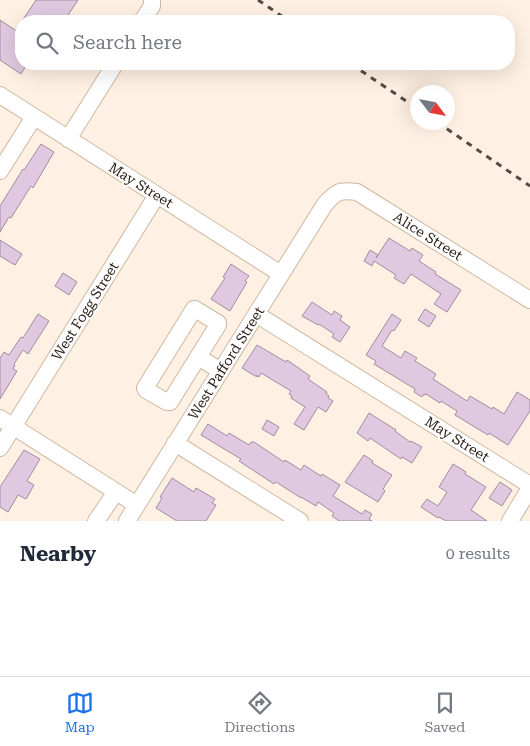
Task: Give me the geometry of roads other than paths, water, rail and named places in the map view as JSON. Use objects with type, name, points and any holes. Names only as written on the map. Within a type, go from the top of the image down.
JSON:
[{"type":"street","points":[[146,15],[152,6],[152,0]]},
{"type":"street","points":[[68,138],[111,70]]},
{"type":"street","name":"May Street","points":[[0,95],[281,274]]},
{"type":"street","points":[[0,171],[34,116]]},
{"type":"street","name":"Alice Street","points":[[325,204],[335,194],[344,191],[357,192],[530,300]]},
{"type":"street","name":"West Fogg Street","points":[[0,448],[7,422],[157,195]]},
{"type":"street","name":"West Pafford Street","points":[[127,521],[325,204]]},
{"type":"street","points":[[195,308],[218,323],[198,357],[170,402],[146,390],[145,388],[195,308]]},
{"type":"street","name":"May Street","points":[[256,314],[530,486]]},
{"type":"street","points":[[198,357],[221,371]]},
{"type":"street","points":[[7,422],[137,505]]},
{"type":"street","points":[[175,443],[300,521]]},
{"type":"street","points":[[510,521],[530,486]]},
{"type":"street","points":[[96,521],[116,492]]},
{"type":"railway","points":[[258,0],[280,15]]},
{"type":"railway","points":[[360,70],[410,104]]},
{"type":"railway","points":[[449,130],[530,186]]}]
